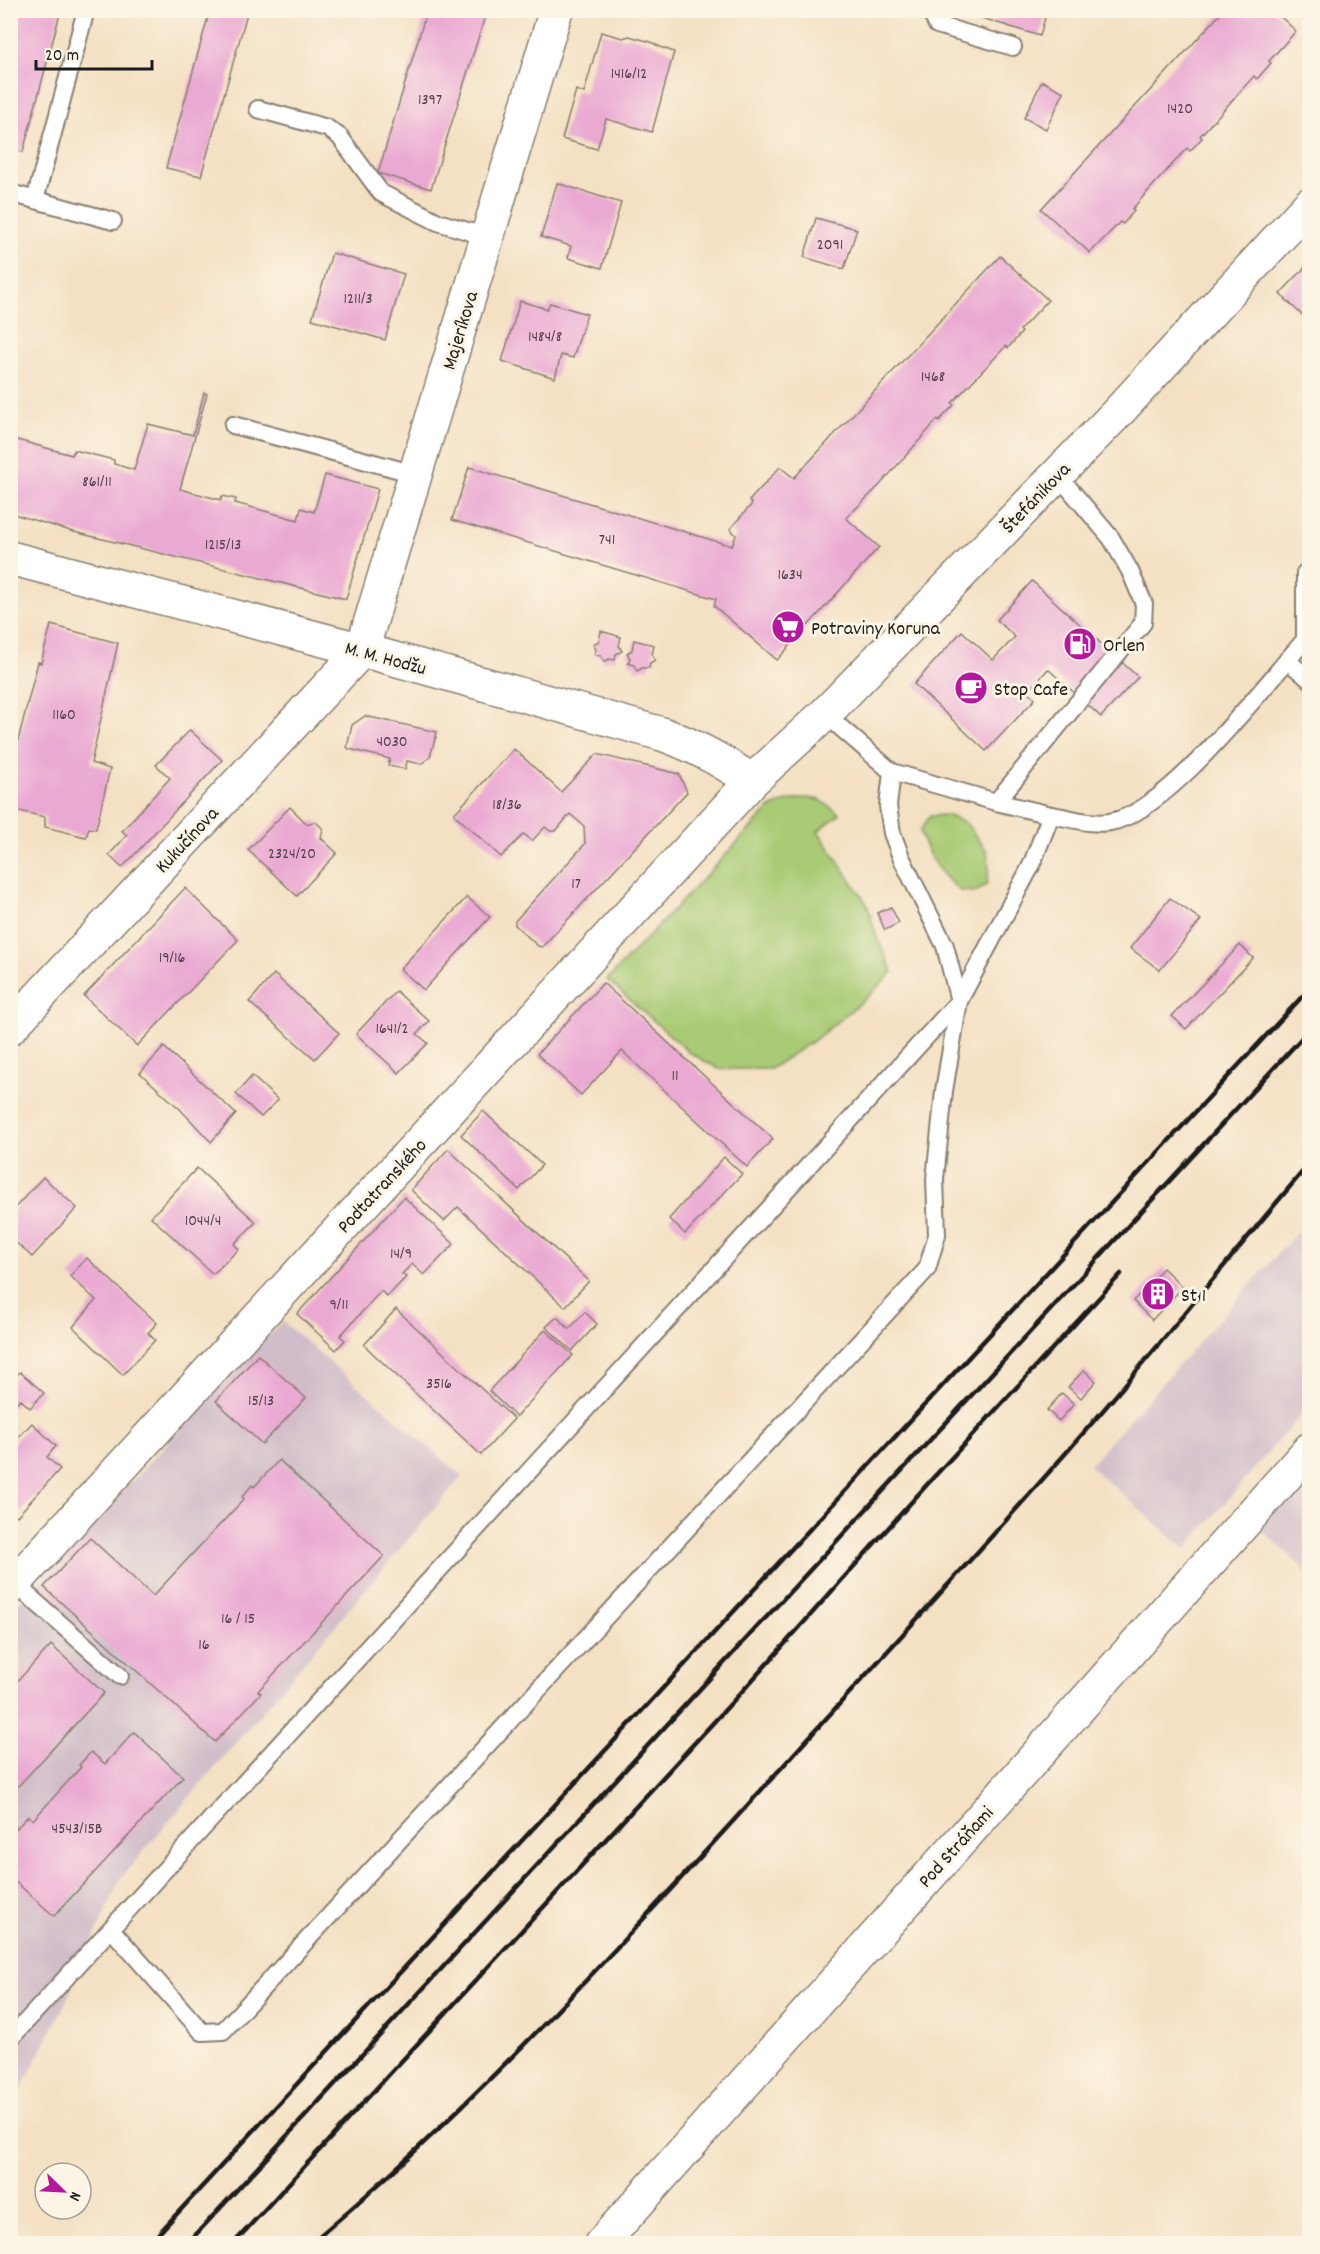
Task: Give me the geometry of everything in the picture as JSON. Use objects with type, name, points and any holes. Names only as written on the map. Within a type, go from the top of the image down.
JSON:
[{"type":"street","name":"Majeríkova","points":[[362,650],[556,10]]},
{"type":"street","name":"Štefánikova","points":[[752,782],[825,714],[1166,363],[1310,204]]},
{"type":"street","name":"M. M. Hodžu","points":[[10,558],[362,650],[662,734],[703,750],[752,782]]},
{"type":"street","name":"Kukučínova","points":[[10,1028],[362,650]]},
{"type":"street","name":"Podtatranského","points":[[13,1586],[752,782]]},
{"type":"street","name":"Pod Stráňami","points":[[601,2244],[1310,1449]]},
{"type":"lane","points":[[35,200],[86,10]]},
{"type":"lane","points":[[930,10],[937,25],[1013,47]]},
{"type":"lane","points":[[258,109],[327,128],[340,137],[381,193],[438,222],[487,237]]},
{"type":"lane","points":[[10,194],[113,221]]},
{"type":"lane","points":[[233,425],[415,474]]},
{"type":"lane","points":[[996,802],[1143,623],[1144,604],[1130,571],[1111,538],[1057,474]]},
{"type":"lane","points":[[825,714],[892,771],[996,802],[1051,815],[1086,821],[1110,822],[1135,813],[1164,794],[1210,748],[1305,640],[1305,573]]},
{"type":"lane","points":[[1287,660],[1310,680]]},
{"type":"lane","points":[[111,1929],[202,2032],[223,2031],[927,1269],[937,1235],[935,1179],[944,1091],[959,1001],[945,946],[892,834],[888,806],[892,771]]},
{"type":"lane","points":[[10,2038],[959,1001],[1031,867],[1051,815]]},
{"type":"lane","points":[[13,1586],[120,1676]]},
{"type":"shaded area","points":[[1309,1219],[1309,1405],[1185,1549],[1089,1465]]},
{"type":"shaded area","points":[[282,1321],[462,1476],[120,1879],[63,2008],[11,2109],[11,1610]]},
{"type":"shaded area","points":[[1309,1475],[1309,1574],[1260,1528]]},
{"type":"green space","points":[[807,798],[820,800],[840,814],[818,831],[867,904],[877,938],[893,972],[866,998],[816,1039],[770,1069],[719,1069],[690,1053],[607,980],[770,808],[787,801]]},
{"type":"green space","points":[[946,815],[966,823],[987,851],[989,869],[987,884],[976,892],[960,891],[940,871],[923,841],[920,831],[930,816]]},
{"type":"building","points":[[10,10],[61,10],[23,152],[10,149]]},
{"type":"building","points":[[210,10],[248,10],[201,176],[166,168]]},
{"type":"building","points":[[427,10],[487,10],[431,189],[378,173]]},
{"type":"building","points":[[956,10],[1047,10],[1040,36]]},
{"type":"building","points":[[1224,10],[1273,10],[1296,31],[1269,61],[1271,63],[1257,79],[1254,76],[1200,136],[1202,138],[1190,151],[1187,148],[1132,209],[1134,211],[1123,224],[1120,222],[1090,253],[1041,209]]},
{"type":"building","points":[[601,32],[651,42],[674,52],[652,132],[606,119],[597,149],[562,139],[576,90],[584,93]]},
{"type":"building","points":[[1042,81],[1064,92],[1046,129],[1024,118]]},
{"type":"building","points":[[557,183],[621,203],[602,268],[568,258],[571,246],[541,237]]},
{"type":"building","points":[[816,218],[857,229],[844,269],[804,257]]},
{"type":"building","points":[[10,229],[17,231],[11,251],[10,251]]},
{"type":"building","points":[[332,253],[404,274],[385,340],[312,319]]},
{"type":"building","points":[[1000,256],[1048,300],[1020,330],[1022,332],[1008,348],[1006,346],[879,486],[846,518],[879,547],[777,660],[714,606],[716,599],[452,520],[469,467],[732,546],[736,535],[730,529],[752,504],[749,501],[780,467],[794,478]]},
{"type":"building","points":[[1310,262],[1310,306],[1302,315],[1280,294]]},
{"type":"building","points":[[520,301],[547,309],[550,303],[587,314],[573,358],[561,355],[555,378],[502,361]]},
{"type":"building","points":[[204,393],[207,394],[180,489],[221,500],[222,496],[236,499],[235,503],[298,520],[301,508],[314,512],[325,475],[378,489],[346,599],[74,532],[10,513],[10,438],[72,455],[74,450],[114,460],[114,464],[134,470],[148,424],[193,435]]},
{"type":"building","points":[[1032,581],[1138,677],[1101,717],[1048,669],[1028,692],[1035,699],[986,751],[914,684],[962,631],[993,660],[1015,637],[997,620]]},
{"type":"building","points":[[51,625],[118,643],[91,763],[110,769],[96,829],[89,828],[86,837],[45,827],[45,817],[10,809],[10,772],[38,662],[41,663]]},
{"type":"building","points":[[601,631],[621,637],[619,646],[622,651],[616,654],[615,660],[609,659],[604,662],[601,656],[594,654],[596,650],[593,644],[599,641]]},
{"type":"building","points":[[634,640],[654,645],[652,655],[655,660],[650,663],[649,668],[637,671],[634,665],[628,663],[630,658],[627,653],[632,650]]},
{"type":"building","points":[[365,716],[437,732],[430,757],[421,764],[407,761],[405,769],[388,766],[390,759],[349,749],[347,747],[352,725]]},
{"type":"building","points":[[190,730],[222,760],[122,868],[109,855],[127,835],[122,831],[170,778],[156,765]]},
{"type":"building","points":[[514,749],[561,792],[597,754],[679,774],[687,792],[542,947],[515,925],[515,921],[585,844],[584,826],[570,814],[556,831],[550,831],[545,827],[532,841],[524,834],[501,857],[454,814]]},
{"type":"building","points":[[290,807],[307,824],[315,821],[323,829],[321,838],[337,853],[297,896],[248,850]]},
{"type":"building","points":[[185,888],[238,940],[137,1046],[84,996]]},
{"type":"building","points":[[467,897],[490,917],[424,990],[400,969]]},
{"type":"building","points":[[1170,898],[1201,920],[1160,970],[1130,948]]},
{"type":"building","points":[[891,907],[899,923],[885,930],[877,913]]},
{"type":"building","points":[[1240,945],[1253,958],[1186,1029],[1172,1016]]},
{"type":"building","points":[[274,974],[339,1033],[315,1059],[249,1002]]},
{"type":"building","points":[[603,983],[773,1139],[747,1167],[622,1051],[581,1095],[537,1054]]},
{"type":"building","points":[[396,991],[429,1021],[417,1034],[428,1043],[399,1073],[356,1034]]},
{"type":"building","points":[[164,1047],[236,1114],[211,1142],[179,1108],[140,1073]]},
{"type":"building","points":[[252,1076],[278,1100],[261,1117],[236,1094]]},
{"type":"building","points":[[483,1111],[542,1165],[519,1190],[461,1135]]},
{"type":"building","points":[[448,1149],[589,1281],[565,1307],[458,1207],[444,1221],[411,1190]]},
{"type":"building","points":[[724,1157],[742,1174],[685,1234],[669,1219]]},
{"type":"building","points":[[197,1168],[256,1222],[234,1244],[239,1249],[213,1274],[151,1217]]},
{"type":"building","points":[[43,1177],[77,1208],[32,1257],[10,1237],[10,1213]]},
{"type":"building","points":[[404,1197],[454,1244],[424,1275],[412,1264],[402,1274],[406,1277],[387,1297],[381,1291],[340,1336],[345,1340],[336,1350],[297,1314]]},
{"type":"building","points":[[87,1258],[157,1323],[148,1333],[155,1340],[123,1375],[73,1327],[96,1300],[70,1276]]},
{"type":"building","name":"St 1","points":[[1163,1268],[1183,1287],[1152,1320],[1133,1301]]},
{"type":"building","points":[[396,1309],[514,1419],[481,1455],[364,1345]]},
{"type":"building","points":[[585,1312],[597,1324],[572,1351],[546,1327],[557,1317],[569,1329]]},
{"type":"building","points":[[545,1330],[573,1355],[516,1417],[489,1391]]},
{"type":"building","points":[[258,1355],[306,1398],[262,1444],[216,1401]]},
{"type":"building","points":[[1084,1370],[1096,1381],[1081,1398],[1068,1387]]},
{"type":"building","points":[[20,1372],[44,1393],[30,1408],[20,1399],[10,1410],[10,1382]]},
{"type":"building","points":[[1062,1393],[1074,1404],[1059,1421],[1047,1410]]},
{"type":"building","points":[[32,1423],[56,1446],[47,1457],[60,1469],[17,1516],[10,1511],[10,1446]]},
{"type":"building","points":[[279,1460],[384,1556],[258,1691],[261,1693],[215,1742],[44,1587],[90,1538],[153,1596],[244,1499],[242,1497],[252,1485],[254,1487]]},
{"type":"building","points":[[51,1645],[104,1693],[10,1795],[10,1689]]},
{"type":"building","points":[[134,1732],[183,1777],[54,1916],[10,1877],[10,1835],[28,1816],[33,1820],[81,1767],[79,1765],[91,1752],[105,1764]]},
{"type":"railway","points":[[149,2244],[1310,988]]},
{"type":"railway","points":[[187,2244],[1310,1029]]},
{"type":"railway","points":[[310,2244],[430,2137],[488,2081],[656,1906],[1046,1475],[1310,1163]]},
{"type":"railway","points":[[233,2244],[747,1686],[932,1479],[1121,1274]]},
{"type":"place","name":"Potraviny Koruna","points":[[788,627]]},
{"type":"place","name":"Orlen","points":[[1080,644]]},
{"type":"place","name":"Stop Cafe","points":[[971,688]]},
{"type":"place","name":"St 1","points":[[1158,1294]]}]
